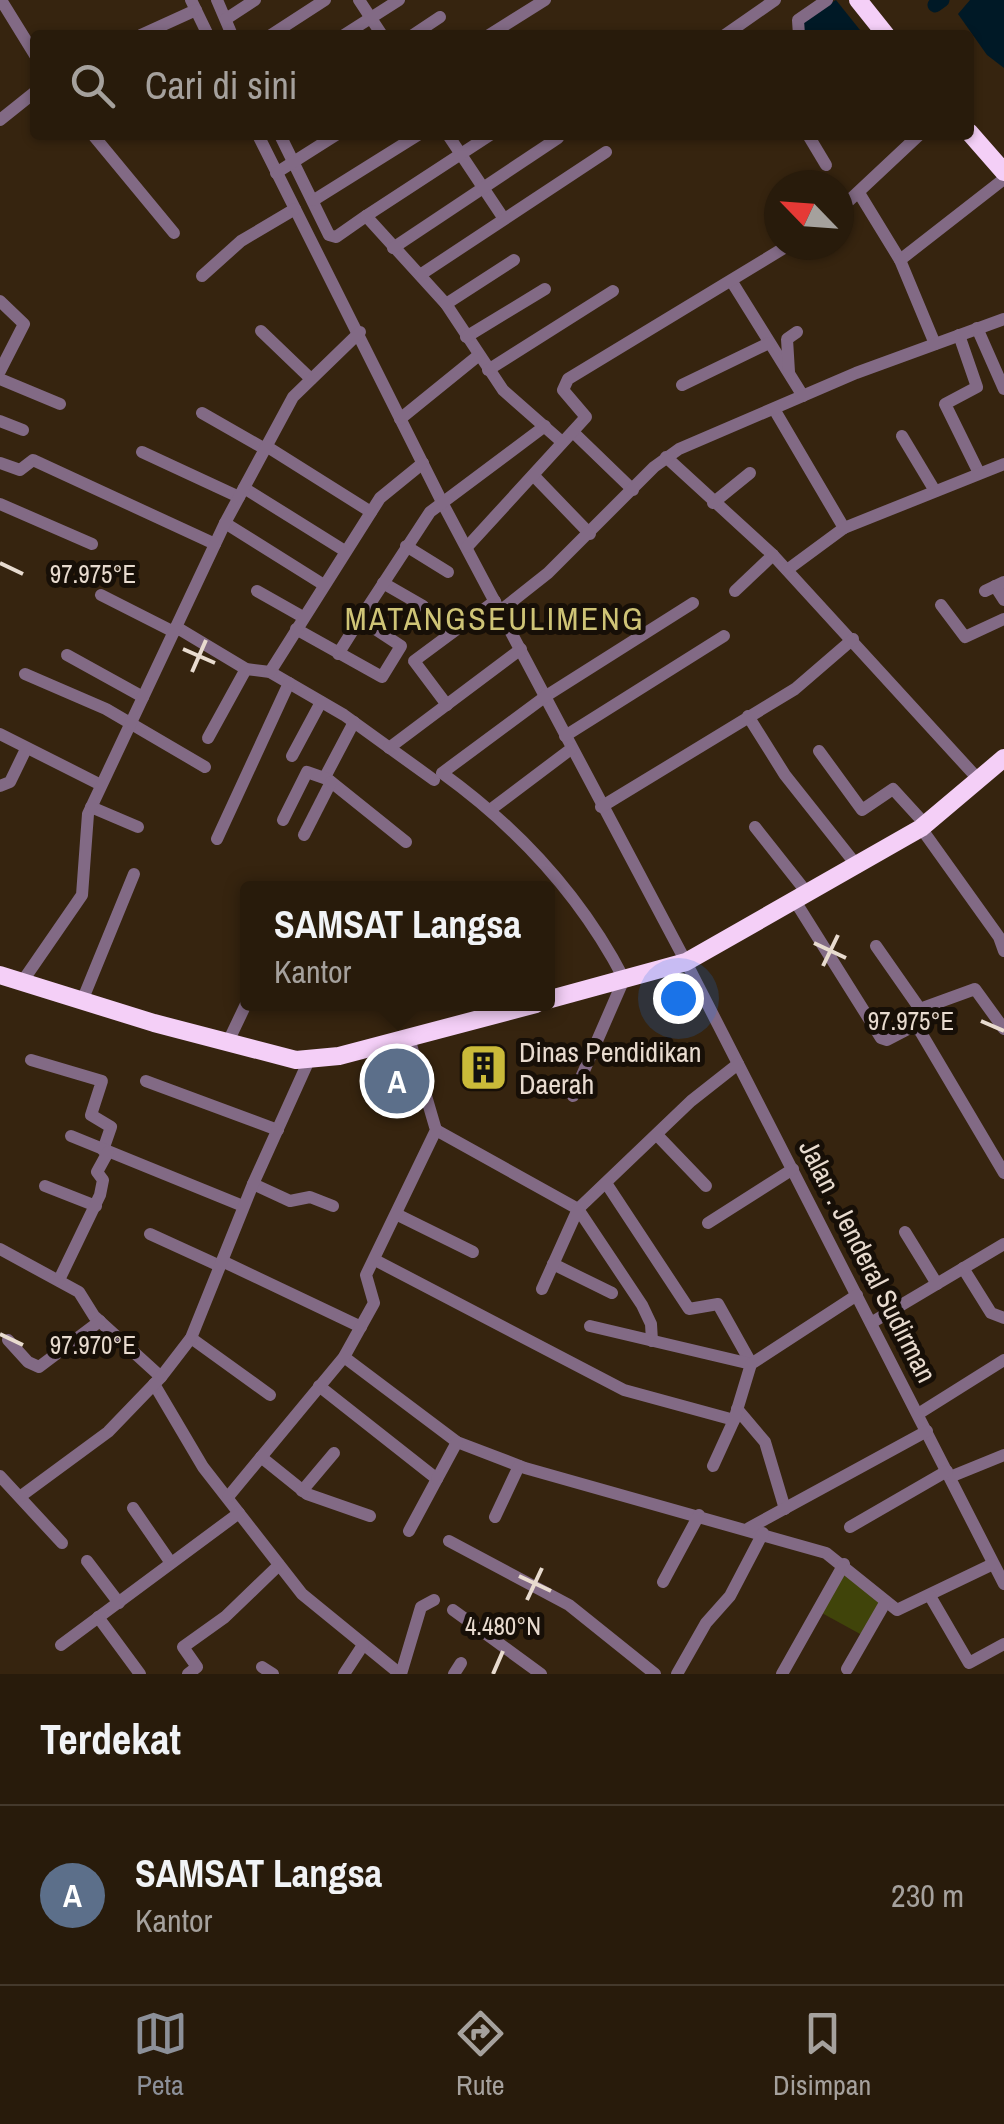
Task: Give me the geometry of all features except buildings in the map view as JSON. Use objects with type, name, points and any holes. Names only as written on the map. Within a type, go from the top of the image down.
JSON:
[{"type":"highway","points":[[858,0],[882,30]]},
{"type":"highway","points":[[974,138],[1004,175]]},
{"type":"highway","points":[[555,998],[686,962],[923,826],[1003,761]]},
{"type":"highway","points":[[0,974],[228,1044],[309,1060],[510,1011]]},
{"type":"street","points":[[1,0],[30,47]]},
{"type":"street","points":[[217,0],[230,30]]},
{"type":"street","points":[[226,19],[256,0]]},
{"type":"street","points":[[278,30],[325,0]]},
{"type":"street","points":[[359,0],[379,30]]},
{"type":"street","points":[[352,30],[399,0]]},
{"type":"street","points":[[497,30],[545,0]]},
{"type":"street","points":[[732,30],[775,0]]},
{"type":"street","points":[[799,30],[799,19],[827,0]]},
{"type":"street","points":[[150,30],[193,5],[206,30]]},
{"type":"street","points":[[420,30],[440,17]]},
{"type":"street","points":[[0,120],[30,96]]},
{"type":"street","points":[[97,140],[174,233]]},
{"type":"street","points":[[262,140],[314,200],[330,235],[340,234]]},
{"type":"street","points":[[281,140],[285,167]]},
{"type":"street","points":[[285,167],[328,140]]},
{"type":"street","points":[[314,200],[410,140]]},
{"type":"street","points":[[451,140],[504,219]]},
{"type":"street","points":[[317,249],[482,140]]},
{"type":"street","points":[[393,248],[555,140]]},
{"type":"street","points":[[811,140],[826,164]]},
{"type":"street","points":[[854,197],[914,140]]},
{"type":"street","points":[[420,276],[606,152]]},
{"type":"street","name":"Jalan . Jenderal Sudirman","points":[[285,167],[295,208],[422,463],[503,605],[521,649],[551,693],[570,732],[572,749],[608,804],[1004,1584]]},
{"type":"street","points":[[900,260],[1004,175]]},
{"type":"street","points":[[859,193],[900,260],[935,344]]},
{"type":"street","points":[[202,276],[241,241],[295,208]]},
{"type":"street","points":[[366,216],[446,304],[506,393],[633,490]]},
{"type":"street","points":[[446,304],[514,260]]},
{"type":"street","points":[[467,546],[586,414],[564,391],[568,378],[765,260]]},
{"type":"street","points":[[732,282],[803,396]]},
{"type":"street","points":[[466,337],[545,289]]},
{"type":"street","points":[[488,370],[612,292]]},
{"type":"street","points":[[0,300],[24,324],[0,371]]},
{"type":"street","points":[[447,705],[415,660],[503,605],[590,534],[666,457],[803,396],[1004,319]]},
{"type":"street","points":[[977,328],[1004,389]]},
{"type":"street","points":[[261,331],[311,379]]},
{"type":"street","points":[[22,982],[82,895],[83,838],[91,807],[225,523],[293,398],[360,332]]},
{"type":"street","points":[[789,375],[787,342],[797,332]]},
{"type":"street","points":[[959,335],[977,387],[946,404],[979,473]]},
{"type":"street","points":[[682,385],[769,343]]},
{"type":"street","points":[[400,419],[479,355]]},
{"type":"street","points":[[0,379],[60,404]]},
{"type":"street","points":[[774,409],[844,528]]},
{"type":"street","points":[[202,413],[371,512]]},
{"type":"street","points":[[0,421],[23,430]]},
{"type":"street","points":[[338,654],[430,512],[444,506],[545,426]]},
{"type":"street","points":[[902,436],[935,491]]},
{"type":"street","points":[[142,452],[242,493],[345,551]]},
{"type":"street","points":[[666,457],[773,554],[979,780]]},
{"type":"street","points":[[0,463],[20,470],[33,460],[215,544]]},
{"type":"street","points":[[270,672],[384,493],[422,463]]},
{"type":"street","points":[[787,570],[844,528],[1004,464]]},
{"type":"street","points":[[713,503],[750,473]]},
{"type":"street","points":[[534,476],[590,534]]},
{"type":"street","points":[[0,504],[92,544]]},
{"type":"street","points":[[225,523],[324,585]]},
{"type":"street","points":[[406,546],[448,572]]},
{"type":"street","points":[[735,592],[773,554]]},
{"type":"street","points":[[382,583],[423,606]]},
{"type":"street","points":[[995,586],[1004,600]]},
{"type":"street","points":[[257,592],[338,654],[378,676],[386,675],[401,646],[360,618]]},
{"type":"street","points":[[101,595],[175,629],[246,669],[270,672],[290,683],[354,722],[434,780]]},
{"type":"street","points":[[572,1096],[624,979],[568,892],[536,852],[442,773],[551,693],[693,603]]},
{"type":"street","points":[[940,604],[966,636],[1004,619]]},
{"type":"street","points":[[570,732],[724,636]]},
{"type":"street","points":[[608,804],[796,689],[853,639]]},
{"type":"street","points":[[389,748],[521,649]]},
{"type":"street","points":[[67,655],[144,698]]},
{"type":"street","points":[[208,738],[246,669]]},
{"type":"street","points":[[25,674],[90,701],[205,766]]},
{"type":"street","points":[[217,839],[290,683]]},
{"type":"street","points":[[292,756],[322,702]]},
{"type":"street","points":[[748,716],[784,774],[858,866]]},
{"type":"street","points":[[304,835],[354,722]]},
{"type":"street","points":[[0,734],[101,785]]},
{"type":"street","points":[[0,786],[8,784],[26,749]]},
{"type":"street","points":[[490,810],[572,749]]},
{"type":"street","points":[[819,751],[861,809],[893,789],[923,826],[999,937],[1004,951]]},
{"type":"street","points":[[283,820],[307,772],[329,781],[406,842]]},
{"type":"street","points":[[91,807],[138,827]]},
{"type":"street","points":[[755,828],[801,898],[881,1038],[888,1040],[912,1027],[920,1031],[1004,1173]]},
{"type":"street","points":[[82,1001],[134,874]]},
{"type":"street","points":[[876,946],[920,1009],[974,989],[1004,1029]]},
{"type":"street","points":[[228,1044],[243,1011]]},
{"type":"street","points":[[228,1497],[344,1357],[374,1303],[366,1281],[436,1130],[409,1038]]},
{"type":"street","points":[[31,1060],[103,1082],[90,1115],[111,1126],[98,1172],[103,1182],[96,1206],[59,1280]]},
{"type":"street","points":[[22,1496],[108,1432],[158,1381],[191,1338],[243,1206],[309,1060]]},
{"type":"street","points":[[542,1289],[578,1210],[738,1064]]},
{"type":"street","points":[[146,1080],[278,1130]]},
{"type":"street","points":[[436,1130],[578,1210],[642,1305],[651,1324],[652,1341]]},
{"type":"street","points":[[657,1135],[706,1186]]},
{"type":"street","points":[[71,1136],[243,1206]]},
{"type":"street","points":[[708,1224],[793,1169]]},
{"type":"street","points":[[606,1183],[689,1309],[718,1304],[751,1364]]},
{"type":"street","points":[[253,1184],[290,1201],[310,1197],[333,1206]]},
{"type":"street","points":[[45,1186],[96,1206]]},
{"type":"street","points":[[398,1215],[473,1252]]},
{"type":"street","points":[[905,1232],[937,1284]]},
{"type":"street","points":[[150,1234],[361,1328]]},
{"type":"street","points":[[871,1323],[1004,1244]]},
{"type":"street","points":[[0,1249],[81,1294],[100,1321],[158,1381],[203,1467],[302,1594],[401,1674],[421,1607],[434,1600]]},
{"type":"street","points":[[375,1260],[624,1390],[736,1414],[765,1442],[785,1508]]},
{"type":"street","points":[[553,1264],[612,1293]]},
{"type":"street","points":[[963,1268],[991,1313],[1004,1318]]},
{"type":"street","points":[[713,1466],[736,1414],[751,1364],[857,1295]]},
{"type":"street","points":[[8,1340],[28,1362],[39,1366],[100,1321]]},
{"type":"street","points":[[590,1326],[751,1364]]},
{"type":"street","points":[[191,1338],[270,1395]]},
{"type":"street","points":[[344,1357],[457,1442],[518,1466],[764,1533],[844,1564],[885,1604],[900,1610],[993,1564]]},
{"type":"street","points":[[918,1414],[1004,1360]]},
{"type":"street","points":[[319,1386],[437,1479]]},
{"type":"street","points":[[749,1528],[926,1431]]},
{"type":"street","points":[[409,1531],[457,1442]]},
{"type":"street","points":[[302,1491],[334,1453]]},
{"type":"street","points":[[850,1527],[948,1474],[1004,1454]]},
{"type":"street","points":[[261,1456],[302,1491],[370,1516]]},
{"type":"street","points":[[495,1517],[518,1466]]},
{"type":"street","points":[[0,1476],[62,1543]]},
{"type":"street","points":[[133,1508],[171,1564]]},
{"type":"street","points":[[61,1645],[240,1513]]},
{"type":"street","points":[[662,1582],[698,1515]]},
{"type":"street","points":[[676,1674],[706,1623],[730,1596],[764,1533]]},
{"type":"street","points":[[449,1542],[568,1606],[655,1674]]},
{"type":"street","points":[[87,1561],[119,1603]]},
{"type":"street","points":[[188,1674],[198,1667],[183,1647],[225,1617],[279,1564]]},
{"type":"street","points":[[782,1674],[844,1564]]},
{"type":"street","points":[[930,1596],[969,1663],[1004,1644]]},
{"type":"street","points":[[847,1669],[885,1604]]},
{"type":"street","points":[[453,1610],[541,1674]]},
{"type":"street","points":[[98,1618],[140,1674]]},
{"type":"street","points":[[344,1674],[363,1645]]},
{"type":"green space","points":[[844,1571],[881,1604],[862,1635],[820,1612]]},
{"type":"water","points":[[836,0],[860,30],[801,30],[800,21]]},
{"type":"water","points":[[970,0],[1004,0],[1004,68],[987,55],[974,37],[974,30],[969,30],[958,14]]},
{"type":"waterway","points":[[935,5],[942,0]]},
{"type":"place","name":"Dinas Pendidikan Daerah","points":[[484,1068]]},
{"type":"place","name":"SAMSAT Langsa","points":[[397,1081]]},
{"type":"district","name":"MATANGSEULIMENG","points":[[495,619]]}]
